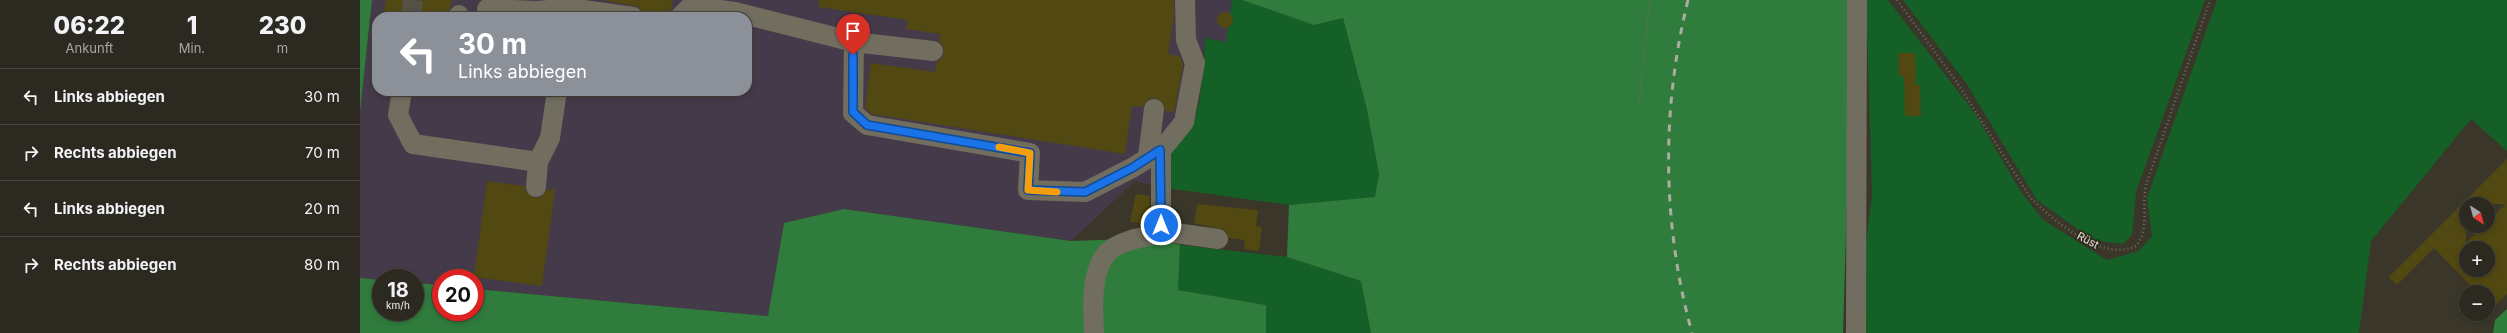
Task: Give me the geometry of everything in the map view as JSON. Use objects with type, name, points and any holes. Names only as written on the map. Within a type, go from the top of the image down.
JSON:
[{"type":"street","points":[[854,42],[853,112],[867,125],[1030,153],[1028,190],[1085,192],[1132,168],[1154,153],[1184,122],[1195,63],[1186,40],[1185,0]]},
{"type":"street","points":[[1856,0],[1856,333]]},
{"type":"street","points":[[685,12],[691,6],[735,12]]},
{"type":"street","points":[[487,9],[537,11],[569,8],[597,12]]},
{"type":"street","points":[[752,16],[854,42],[933,50]]},
{"type":"street","points":[[401,96],[398,115],[413,144],[538,162]]},
{"type":"street","points":[[536,187],[538,162],[550,138],[556,96]]},
{"type":"street","points":[[1154,109],[1154,153],[1161,225],[1168,232]]},
{"type":"street","points":[[1094,333],[1094,286],[1108,252],[1122,244],[1168,232],[1218,239]]},
{"type":"path","points":[[1639,102],[1650,0]]},
{"type":"path","name":"Rüst","points":[[1897,0],[1956,81],[2030,197],[2042,210],[2081,237],[2096,246],[2119,251],[2136,246],[2144,233],[2143,204],[2146,182],[2210,0]]},
{"type":"shaded area","points":[[372,0],[1232,0],[1226,43],[1205,39],[1201,80],[1194,124],[1184,138],[1172,149],[1167,188],[1135,181],[1071,241],[844,209],[784,223],[768,316],[484,290],[484,269],[432,269],[432,284],[424,284],[424,269],[372,269],[372,279],[360,278],[360,112]]},
{"type":"green space","points":[[360,0],[372,0],[360,112]]},
{"type":"green space","points":[[1232,0],[1242,0],[1314,25],[1343,18],[1367,110],[1379,174],[1375,198],[1289,205],[1167,188],[1172,149],[1190,130],[1197,112],[1202,80],[1205,38],[1226,42]]},
{"type":"green space","points":[[1242,0],[1853,0],[1843,333],[1371,333],[1361,281],[1287,257],[1289,205],[1375,197],[1379,174],[1367,110],[1343,18],[1314,25]]},
{"type":"green space","points":[[1866,0],[1888,0],[1976,115],[2021,192],[2043,220],[2107,260],[2139,251],[2152,236],[2147,198],[2217,0],[2507,0],[2507,151],[2471,119],[2371,241],[2359,333],[1854,333],[1872,195]]},
{"type":"green space","points":[[1903,0],[2205,0],[2136,192],[2132,235],[2123,244],[2093,240],[2037,200],[1966,83]]},
{"type":"green space","points":[[844,209],[1071,241],[1156,238],[1180,245],[1178,290],[1266,305],[1266,333],[360,333],[360,278],[372,279],[372,321],[424,321],[424,284],[432,284],[432,321],[484,321],[484,290],[768,316],[784,223]]},
{"type":"green space","points":[[1180,245],[1287,257],[1361,281],[1371,333],[1266,333],[1266,305],[1177,290]]},
{"type":"green space","points":[[2507,309],[2507,333],[2493,333],[2495,320]]},
{"type":"building","points":[[386,0],[452,0],[449,12],[384,12]]},
{"type":"building","points":[[602,0],[673,0],[670,12],[642,12],[640,8]]},
{"type":"building","points":[[819,0],[1174,0],[1174,16],[1168,54],[1180,56],[1183,64],[1174,112],[1165,111],[1164,104],[1156,98],[1149,99],[1143,107],[1132,106],[1125,154],[872,114],[865,108],[871,63],[935,72],[936,62],[942,58],[944,53],[943,46],[939,41],[940,34],[906,29],[908,20],[819,7]]},
{"type":"building","points":[[1225,12],[1231,14],[1233,20],[1231,26],[1225,28],[1219,26],[1217,20],[1219,14]]},
{"type":"building","points":[[1898,53],[1915,53],[1916,85],[1920,85],[1921,116],[1905,116],[1904,76],[1899,77]]},
{"type":"building","points":[[2507,159],[2507,294],[2495,305],[2495,285],[2470,285],[2462,277],[2495,277],[2495,241],[2468,241],[2476,233],[2495,233],[2495,214],[2506,204],[2495,204],[2495,197],[2469,197]]},
{"type":"building","points":[[487,181],[525,186],[526,192],[535,198],[541,197],[547,189],[555,190],[542,286],[484,278],[484,269],[475,269]]},
{"type":"building","points":[[1136,194],[1150,196],[1149,224],[1130,222]]},
{"type":"building","points":[[1197,204],[1258,210],[1256,226],[1262,227],[1259,251],[1244,249],[1245,240],[1229,238],[1225,230],[1194,223]]},
{"type":"building","points":[[2459,207],[2459,233],[2466,233],[2466,241],[2459,241],[2459,274],[2434,248],[2397,285],[2389,277]]},
{"type":"tunnel","points":[[412,12],[413,0]]},
{"type":"railway","points":[[1688,0],[1679,41],[1673,83],[1669,125],[1669,167],[1670,209],[1675,250],[1682,292],[1692,333]]},
{"type":"slow traffic","points":[[999,147],[1030,153],[1028,190],[1038,192],[1057,192]]},
{"type":"route","points":[[853,55],[853,112],[867,125],[1030,153],[1028,190],[1038,192],[1085,192],[1132,168],[1160,150],[1161,225]]}]
